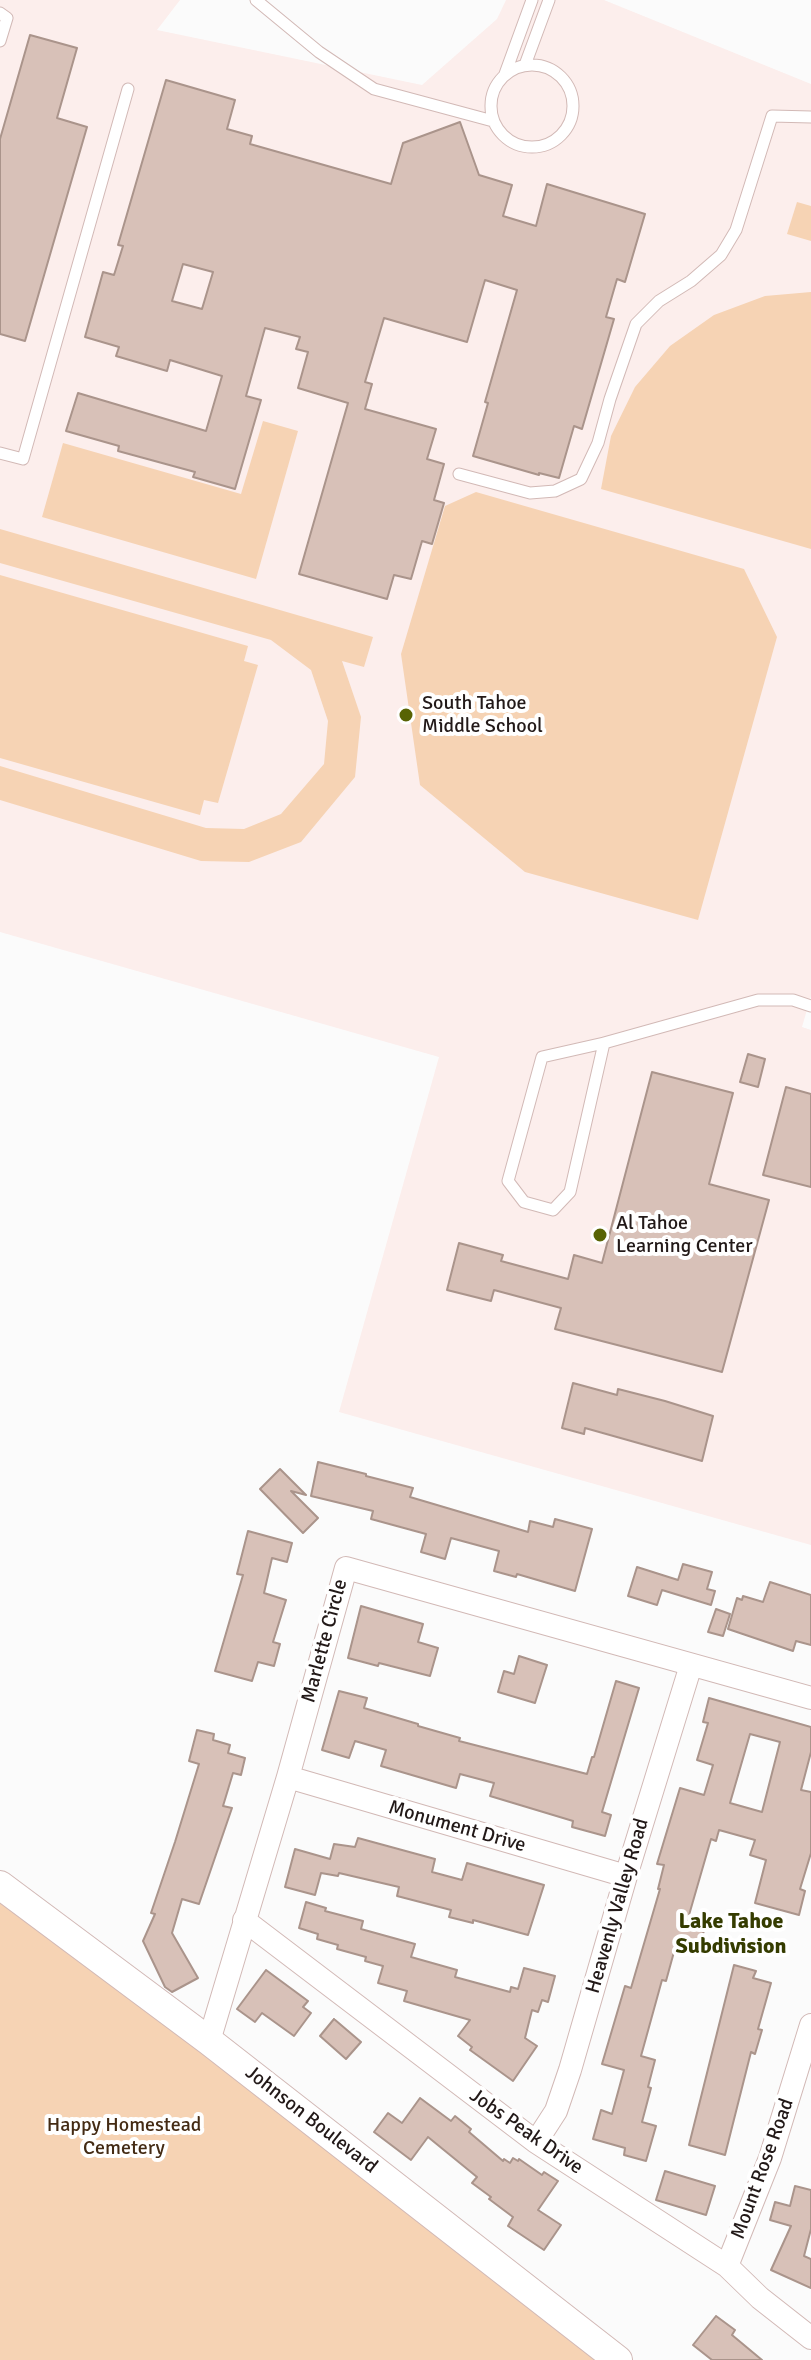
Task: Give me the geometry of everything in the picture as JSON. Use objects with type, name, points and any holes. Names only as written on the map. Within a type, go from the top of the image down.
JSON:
[{"type":"street","name":"Marlette Circle","points":[[209,2041],[288,1777],[346,1568],[811,1698]]},
{"type":"street","name":"Heavenly Valley Road","points":[[536,2142],[556,2111],[570,2070],[691,1665]]},
{"type":"street","name":"Monument Drive","points":[[288,1777],[626,1876]]},
{"type":"street","name":"Johnson Boulevard","points":[[0,1885],[209,2041],[618,2360]]},
{"type":"street","name":"Jobs Peak Drive","points":[[244,1920],[536,2142],[727,2266],[760,2298],[811,2338]]},
{"type":"street","name":"Mount Rose Road","points":[[727,2266],[770,2158],[811,2025]]},
{"type":"lane","points":[[256,0],[319,52],[374,89],[493,121]]},
{"type":"lane","points":[[505,74],[525,65],[540,66],[559,75],[570,90],[572,104],[567,125],[551,142],[525,146],[505,137],[493,121],[491,107],[492,95],[505,74],[532,0]]},
{"type":"lane","points":[[525,65],[549,0]]},
{"type":"lane","points":[[0,13],[7,18],[0,41]]},
{"type":"lane","points":[[0,453],[23,459],[128,89]]},
{"type":"lane","points":[[459,474],[530,493],[555,491],[581,479],[598,443],[636,324],[659,301],[691,281],[721,255],[736,230],[772,116],[811,117]]},
{"type":"lane","points":[[604,1043],[570,1192],[553,1210],[524,1202],[508,1181],[542,1057],[758,1000],[793,1000],[811,1006]]},
{"type":"shaded area","name":"South Tahoe Middle School","points":[[0,0],[180,0],[157,30],[422,85],[497,19],[506,0],[604,0],[811,84],[811,996],[802,1027],[811,1030],[811,1545],[339,1412],[439,1057],[0,932]]},
{"type":"green space","points":[[797,202],[811,206],[811,241],[787,234]]},
{"type":"green space","points":[[811,292],[811,549],[601,489],[611,436],[635,387],[670,346],[714,315],[765,296]]},
{"type":"green space","points":[[263,421],[298,431],[256,579],[42,517],[63,443],[241,494]]},
{"type":"green space","points":[[476,492],[744,569],[777,637],[698,920],[525,872],[420,785],[401,654],[445,506]]},
{"type":"green space","points":[[0,529],[373,637],[364,667],[342,661],[361,717],[355,777],[301,842],[249,862],[201,861],[0,800],[0,766],[206,828],[244,829],[281,814],[324,764],[328,721],[311,670],[271,640],[0,563]]},
{"type":"green space","points":[[0,575],[248,646],[244,661],[258,665],[218,803],[204,800],[200,815],[0,758]]},
{"type":"green space","name":"Happy Homestead Cemetery","points":[[0,1896],[596,2360],[0,2360]]},
{"type":"building","points":[[30,35],[77,48],[57,118],[87,127],[25,341],[0,334],[0,139]]},
{"type":"building","points":[[166,80],[235,100],[227,129],[252,136],[250,144],[391,184],[403,143],[460,122],[479,175],[512,185],[503,216],[536,226],[547,184],[645,214],[625,282],[617,279],[606,317],[614,319],[582,429],[574,426],[559,478],[473,456],[517,290],[485,280],[467,342],[384,318],[365,382],[372,384],[365,409],[436,429],[427,459],[444,464],[434,500],[444,503],[432,544],[422,541],[411,579],[394,575],[387,599],[299,574],[348,403],[298,388],[308,352],[296,349],[300,337],[265,328],[246,396],[261,400],[235,489],[193,477],[195,472],[118,451],[119,446],[66,431],[78,393],[206,431],[222,376],[170,360],[167,371],[116,356],[119,347],[85,337],[103,272],[114,275],[123,246],[118,245]],"holes":[[[183,264],[213,272],[202,309],[172,301]]]},
{"type":"building","points":[[748,1054],[765,1059],[758,1087],[740,1082]]},
{"type":"building","points":[[652,1072],[733,1093],[709,1184],[769,1200],[722,1372],[555,1329],[561,1308],[494,1290],[491,1301],[447,1290],[459,1243],[503,1255],[501,1261],[568,1279],[574,1255],[602,1263]]},
{"type":"building","points":[[786,1087],[811,1094],[811,1187],[763,1175]]},
{"type":"building","points":[[573,1383],[617,1395],[618,1389],[713,1416],[702,1461],[585,1428],[584,1434],[562,1428]]},
{"type":"building","points":[[318,1462],[413,1488],[410,1497],[528,1532],[530,1521],[553,1527],[555,1519],[592,1529],[575,1591],[517,1574],[516,1577],[494,1571],[499,1551],[451,1538],[445,1559],[421,1552],[426,1534],[371,1519],[373,1511],[311,1496]]},
{"type":"building","points":[[280,1469],[306,1495],[291,1491],[318,1518],[303,1533],[260,1489]]},
{"type":"building","points":[[248,1531],[292,1543],[287,1562],[272,1558],[264,1593],[286,1600],[273,1642],[280,1644],[274,1666],[258,1662],[252,1681],[215,1671],[243,1575],[237,1574]]},
{"type":"building","points":[[683,1564],[712,1572],[707,1589],[715,1591],[711,1605],[662,1590],[657,1605],[628,1596],[637,1567],[678,1580]]},
{"type":"building","points":[[770,1582],[811,1595],[811,1645],[796,1641],[793,1651],[728,1629],[737,1598],[742,1600],[743,1596],[763,1602]]},
{"type":"building","points":[[361,1606],[423,1624],[418,1642],[438,1648],[430,1676],[348,1658]]},
{"type":"building","points":[[716,1609],[730,1614],[723,1636],[708,1632]]},
{"type":"building","points":[[519,1656],[547,1665],[535,1703],[498,1692],[504,1671],[514,1674]]},
{"type":"building","points":[[616,1681],[639,1688],[602,1812],[611,1815],[605,1836],[572,1827],[573,1821],[490,1796],[494,1783],[460,1774],[456,1788],[381,1766],[386,1750],[355,1741],[349,1758],[322,1750],[339,1691],[367,1698],[364,1708],[460,1738],[459,1741],[587,1774]]},
{"type":"building","points":[[709,1698],[811,1727],[811,1752],[801,1790],[811,1792],[811,1853],[800,1889],[805,1891],[799,1915],[755,1903],[766,1860],[750,1855],[755,1840],[719,1830],[716,1841],[711,1839],[687,1922],[705,1927],[699,1948],[677,1941],[666,1981],[662,1980],[641,2056],[655,2060],[642,2122],[656,2126],[646,2161],[624,2155],[625,2148],[593,2139],[601,2110],[612,2114],[624,2070],[602,2064],[625,1986],[631,1988],[660,1889],[664,1865],[657,1864],[680,1788],[704,1795],[713,1765],[697,1760],[708,1723],[703,1722]],"holes":[[[750,1734],[780,1742],[762,1812],[730,1803]]]},
{"type":"building","points":[[197,1730],[214,1734],[213,1740],[230,1745],[228,1753],[245,1758],[241,1775],[233,1773],[223,1806],[232,1808],[199,1904],[182,1899],[172,1933],[198,1978],[172,1992],[165,1987],[143,1941],[155,1914],[151,1913],[199,1764],[189,1761]]},
{"type":"building","points":[[358,1838],[435,1859],[432,1872],[462,1880],[467,1863],[544,1885],[528,1935],[473,1920],[473,1923],[449,1917],[451,1910],[397,1896],[399,1887],[339,1873],[338,1876],[321,1873],[315,1895],[285,1887],[295,1849],[330,1859],[334,1844],[355,1847]]},
{"type":"building","points":[[306,1902],[326,1908],[325,1911],[363,1921],[361,1929],[415,1944],[411,1957],[457,1970],[455,1977],[510,1992],[511,1987],[518,1989],[524,1968],[555,1976],[548,2002],[542,2000],[538,2012],[532,2010],[525,2038],[537,2046],[513,2081],[470,2050],[472,2047],[458,2036],[470,2020],[404,2001],[407,1991],[378,1983],[383,1966],[365,1961],[366,1957],[337,1949],[338,1945],[317,1939],[318,1934],[299,1928]]},
{"type":"building","points":[[734,1965],[756,1971],[753,1978],[771,1983],[758,2029],[762,2030],[755,2054],[751,2052],[725,2155],[689,2145]]},
{"type":"building","points":[[266,1970],[308,2001],[303,2007],[311,2013],[294,2036],[262,2013],[255,2022],[237,2009]]},
{"type":"building","points":[[334,2019],[361,2042],[346,2059],[320,2036]]},
{"type":"building","points":[[420,2098],[451,2121],[455,2116],[503,2161],[510,2163],[513,2158],[519,2159],[542,2175],[544,2172],[558,2181],[538,2210],[561,2225],[544,2250],[508,2226],[513,2217],[472,2183],[477,2177],[428,2137],[411,2160],[374,2132],[388,2113],[402,2123]]},
{"type":"building","points":[[665,2171],[715,2186],[706,2215],[656,2200]]},
{"type":"building","points":[[795,2186],[811,2190],[811,2229],[804,2256],[811,2259],[811,2288],[771,2270],[791,2226],[770,2220],[775,2202],[790,2206]]},
{"type":"building","points":[[716,2316],[735,2330],[732,2335],[762,2360],[712,2360],[693,2345]]},
{"type":"place","name":"South Tahoe Middle School","points":[[406,715]]},
{"type":"place","name":"Al Tahoe Learning Center","points":[[600,1235]]},
{"type":"district","name":"Lake Tahoe Subdivision","points":[[731,1934]]}]
